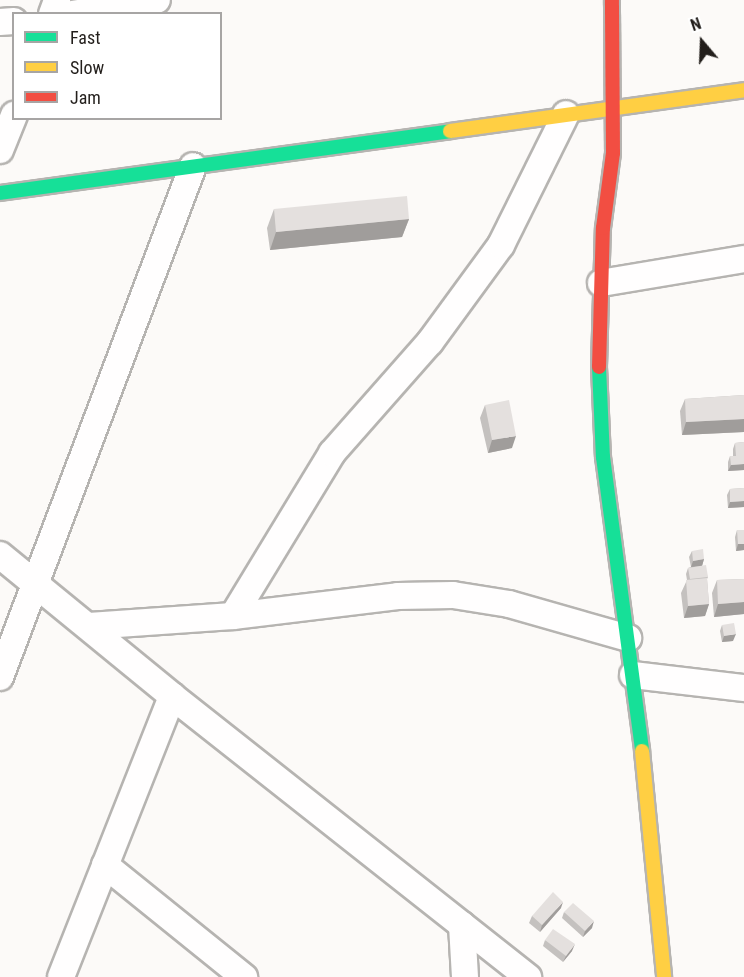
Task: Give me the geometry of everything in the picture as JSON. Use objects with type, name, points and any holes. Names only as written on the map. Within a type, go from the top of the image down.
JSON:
[{"type":"street","points":[[84,12],[156,0]]},
{"type":"street","points":[[612,0],[613,153],[603,228],[598,391],[603,457],[633,675],[664,977]]},
{"type":"street","points":[[0,193],[744,90]]},
{"type":"street","points":[[233,616],[332,453],[430,342],[501,245],[566,114]]},
{"type":"street","points":[[0,150],[12,120]]},
{"type":"street","points":[[0,677],[193,166]]},
{"type":"street","points":[[602,283],[744,259]]},
{"type":"street","points":[[0,555],[37,583],[172,696],[528,977]]},
{"type":"street","points":[[89,626],[233,616],[398,596],[453,595],[509,604],[628,638]]},
{"type":"street","points":[[633,675],[744,688]]},
{"type":"street","points":[[61,977],[172,696]]},
{"type":"street","points":[[105,865],[239,975]]},
{"type":"street","points":[[462,925],[465,977]]},
{"type":"building","points":[[407,196],[409,219],[276,232],[274,209]]},
{"type":"building","points":[[744,395],[744,419],[686,422],[685,399]]},
{"type":"building","points":[[509,400],[516,436],[492,440],[485,405]]},
{"type":"building","points":[[744,442],[744,464],[731,465],[730,456],[736,456],[735,443]]},
{"type":"building","points":[[744,488],[744,501],[730,502],[730,489]]},
{"type":"building","points":[[737,530],[744,530],[744,544],[738,544]]},
{"type":"building","points":[[703,549],[704,559],[693,561],[692,551]]},
{"type":"building","points":[[706,565],[708,577],[690,579],[688,568]]},
{"type":"building","points":[[707,578],[709,604],[688,606],[686,580]]},
{"type":"building","points":[[744,579],[744,602],[718,604],[717,580]]},
{"type":"building","points":[[734,623],[736,634],[724,636],[722,625]]},
{"type":"building","points":[[553,892],[563,902],[542,925],[532,916]]},
{"type":"building","points":[[573,903],[594,921],[585,931],[564,912]]},
{"type":"building","points":[[553,929],[575,944],[566,956],[545,940]]},
{"type":"traffic: fast","points":[[0,193],[450,131]]},
{"type":"traffic: fast","points":[[599,367],[603,457],[642,751]]},
{"type":"traffic: slow","points":[[450,131],[744,90]]},
{"type":"traffic: slow","points":[[642,751],[664,977]]},
{"type":"traffic: jam","points":[[599,367],[603,228],[613,153],[612,0]]}]
